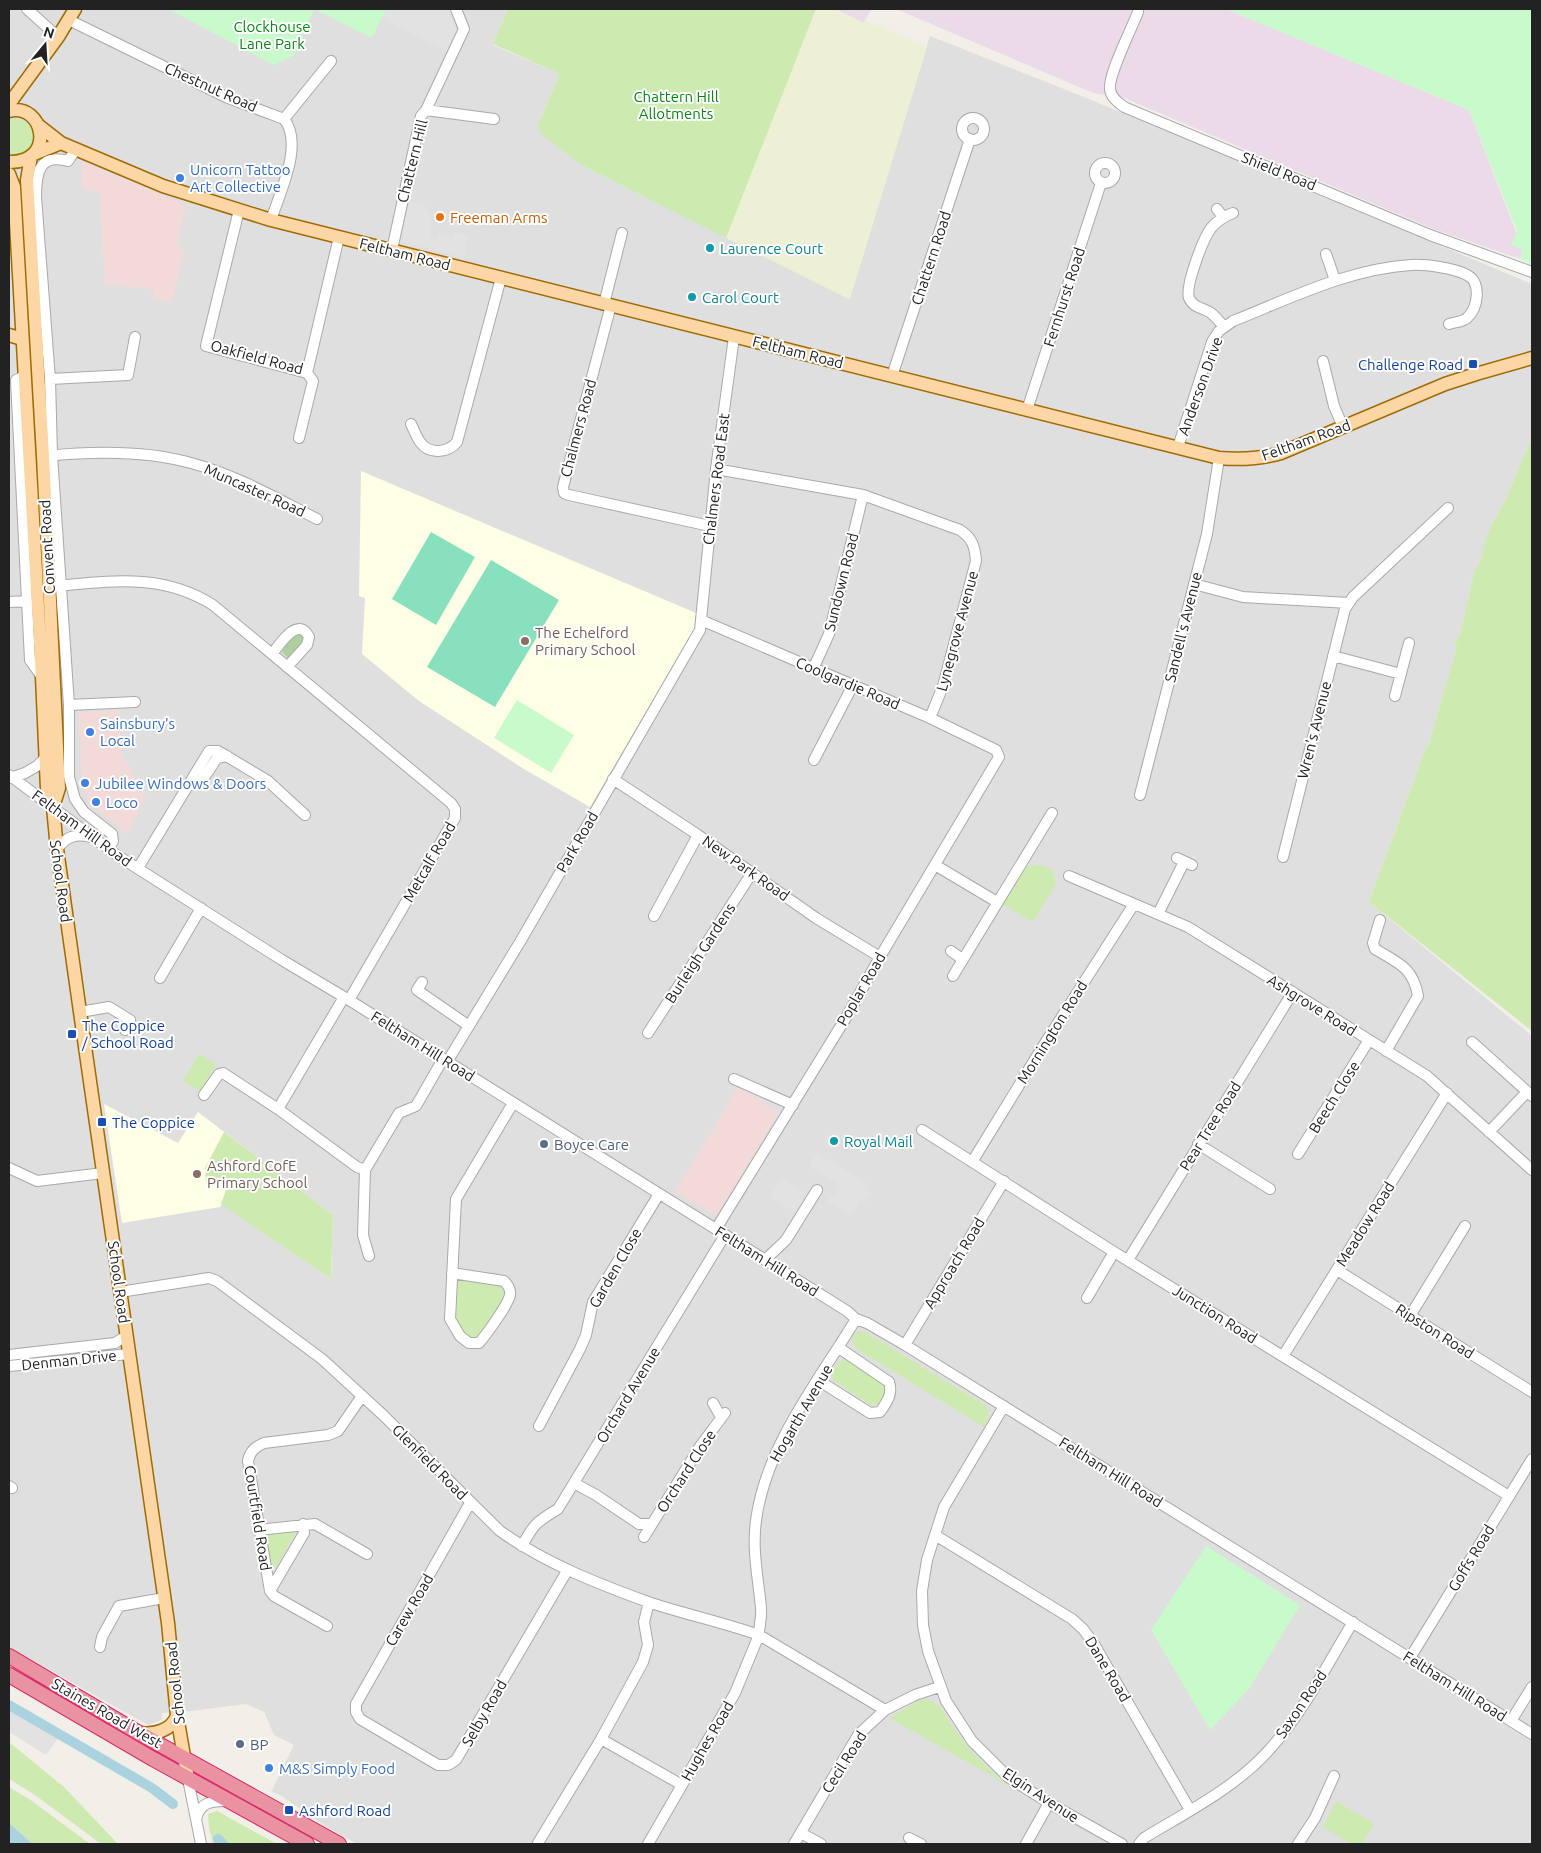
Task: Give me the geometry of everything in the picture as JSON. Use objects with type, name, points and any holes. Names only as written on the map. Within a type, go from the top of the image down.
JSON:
[{"type":"highway","name":"Staines Road West","points":[[9,1656],[139,1733],[339,1844]]},
{"type":"highway","name":"Staines Road West","points":[[9,1675],[188,1779],[307,1844]]},
{"type":"main road","points":[[9,104],[58,37],[72,14]]},
{"type":"main road","points":[[9,111],[26,112],[24,100],[26,79]]},
{"type":"main road","name":"Feltham Road","points":[[26,112],[38,125],[62,143],[163,186],[271,220],[1219,458],[1262,458],[1281,453],[1445,384],[1532,358]]},
{"type":"main road","name":"Convent Road","points":[[38,125],[40,141],[32,155],[27,180],[55,586],[59,788],[53,807]]},
{"type":"main road","points":[[9,162],[20,162],[62,143]]},
{"type":"main road","name":"Convent Road","points":[[9,174],[14,187],[47,789],[53,807]]},
{"type":"main road","points":[[9,322],[20,316]]},
{"type":"main road","points":[[9,336],[22,339]]},
{"type":"main road","name":"School Road","points":[[53,807],[57,849],[168,1623],[177,1716],[188,1779]]},
{"type":"main road","points":[[139,1733],[158,1733],[173,1723],[177,1716]]},
{"type":"street","points":[[27,9],[58,37]]},
{"type":"street","points":[[426,110],[464,29],[456,9]]},
{"type":"street","name":"Shield Road","points":[[1138,12],[1112,77],[1110,90],[1115,100],[1124,107],[1430,235],[1532,272]]},
{"type":"street","name":"Chestnut Road","points":[[72,14],[228,98],[284,119]]},
{"type":"street","points":[[271,220],[292,158],[290,126],[284,119],[331,61]]},
{"type":"street","name":"Chattern Hill","points":[[392,250],[421,116],[426,110],[494,119]]},
{"type":"street","name":"Chattern Road","points":[[892,376],[970,139]]},
{"type":"street","name":"Convent Road","points":[[47,456],[50,379],[36,178],[41,166],[48,160],[59,158],[68,161],[76,149]]},
{"type":"street","name":"Fernhurst Road","points":[[1027,410],[1101,183]]},
{"type":"street","name":"Oakfield Road","points":[[239,210],[206,346],[306,373],[339,237]]},
{"type":"street","points":[[1224,327],[1210,312],[1196,307],[1190,298],[1188,288],[1205,237],[1220,213],[1233,212]]},
{"type":"street","points":[[607,305],[622,233]]},
{"type":"street","points":[[1326,254],[1335,280]]},
{"type":"street","name":"Anderson Drive","points":[[1178,448],[1212,342],[1219,331],[1233,320],[1357,273],[1412,264],[1439,267],[1468,275],[1476,284],[1477,296],[1472,312],[1466,319],[1449,324]]},
{"type":"street","points":[[411,424],[421,443],[432,450],[443,452],[452,449],[458,442],[501,278]]},
{"type":"street","name":"Chalmers Road","points":[[607,305],[563,487],[564,493],[569,496],[710,526]]},
{"type":"street","points":[[50,379],[128,375],[135,337]]},
{"type":"street","name":"Chalmers Road East","points":[[701,620],[716,469],[734,337]]},
{"type":"street","points":[[1323,361],[1334,406],[1343,427]]},
{"type":"street","points":[[299,438],[313,382],[306,373]]},
{"type":"street","name":"Convent Road","points":[[24,376],[16,380],[30,660],[42,677]]},
{"type":"street","name":"Muncaster Road","points":[[47,456],[121,453],[153,455],[190,462],[223,473],[257,488],[317,519]]},
{"type":"street","name":"Sandell's Avenue","points":[[1140,795],[1207,534],[1219,458]]},
{"type":"street","name":"Lynegrove Avenue","points":[[716,469],[863,495],[960,530],[969,536],[975,546],[976,560],[944,686],[930,718]]},
{"type":"street","name":"Sundown Road","points":[[814,668],[829,634],[863,495]]},
{"type":"street","name":"Wren's Avenue","points":[[1283,857],[1345,609],[1353,597],[1448,508]]},
{"type":"street","name":"Metcalf Road","points":[[55,586],[140,581],[165,584],[183,589],[213,606],[451,803],[455,809],[455,818],[278,1109]]},
{"type":"street","points":[[1194,584],[1243,597],[1349,603]]},
{"type":"street","name":"Convent Road","points":[[55,586],[68,705],[69,777],[75,799],[84,812],[112,834],[113,841],[108,849]]},
{"type":"street","points":[[9,602],[27,601]]},
{"type":"street","name":"Coolgardie Road","points":[[701,620],[930,718],[993,749]]},
{"type":"street","name":"Park Road","points":[[365,1170],[399,1113],[416,1106],[469,1026],[520,942],[612,779],[700,630],[701,620]]},
{"type":"street","points":[[272,654],[296,629],[302,629],[307,632],[309,637],[308,645],[287,668]]},
{"type":"street","points":[[1395,696],[1409,643]]},
{"type":"street","points":[[1332,656],[1400,674]]},
{"type":"street","points":[[814,760],[853,685]]},
{"type":"street","points":[[68,705],[135,702]]},
{"type":"street","name":"Poplar Road","points":[[721,1232],[793,1105],[998,760],[999,753],[993,749]]},
{"type":"street","points":[[138,868],[188,786],[197,785],[202,781],[217,758],[227,756],[268,780],[305,815]]},
{"type":"street","points":[[10,777],[25,773],[37,766],[45,758]]},
{"type":"street","name":"Feltham Hill Road","points":[[10,777],[108,849],[201,908],[847,1311],[856,1319],[867,1323],[905,1345],[1532,1734]]},
{"type":"street","name":"New Park Road","points":[[612,779],[698,835],[816,918],[880,957]]},
{"type":"street","points":[[953,976],[962,958],[1052,813]]},
{"type":"street","points":[[57,849],[66,839],[73,836],[80,835],[96,839]]},
{"type":"street","points":[[654,916],[698,835]]},
{"type":"street","points":[[1158,914],[1184,862]]},
{"type":"street","points":[[935,865],[997,902]]},
{"type":"street","name":"Burleigh Gardens","points":[[648,1032],[752,873]]},
{"type":"street","name":"Ashgrove Road","points":[[1068,876],[1188,928],[1386,1050],[1427,1076],[1532,1170]]},
{"type":"street","name":"Mornington Road","points":[[972,1162],[1134,904]]},
{"type":"street","points":[[160,978],[201,908]]},
{"type":"street","points":[[1380,920],[1373,943],[1375,949],[1408,969],[1416,986],[1418,996],[1386,1050]]},
{"type":"street","points":[[951,951],[962,958]]},
{"type":"street","points":[[422,982],[417,990],[469,1026]]},
{"type":"street","name":"Pear Tree Road","points":[[1128,1260],[1293,992]]},
{"type":"street","points":[[80,1012],[109,1008],[130,1020],[125,1030]]},
{"type":"street","name":"Beech Close","points":[[1298,1154],[1369,1040]]},
{"type":"street","points":[[1472,1042],[1530,1094],[1489,1132]]},
{"type":"street","points":[[204,1096],[219,1074],[223,1073],[278,1109],[357,1168],[365,1170],[363,1235],[369,1256]]},
{"type":"street","points":[[734,1079],[793,1105]]},
{"type":"street","name":"Meadow Road","points":[[1283,1356],[1447,1093]]},
{"type":"street","points":[[452,1273],[504,1281],[510,1288],[510,1296],[479,1342],[469,1344],[460,1336],[450,1319],[452,1273],[456,1198],[513,1103]]},
{"type":"street","name":"Junction Road","points":[[922,1130],[1114,1252],[1509,1496]]},
{"type":"street","points":[[1198,1144],[1270,1189]]},
{"type":"street","points":[[9,1168],[38,1181],[103,1173]]},
{"type":"street","name":"Approach Road","points":[[905,1345],[1004,1182]]},
{"type":"street","points":[[765,1260],[786,1240],[817,1190]]},
{"type":"street","name":"Garden Close","points":[[539,1426],[580,1350],[586,1335],[593,1302],[659,1194]]},
{"type":"street","points":[[1410,1316],[1465,1226]]},
{"type":"street","name":"Orchard Avenue","points":[[522,1546],[531,1529],[540,1520],[558,1509],[721,1232]]},
{"type":"street","points":[[1087,1298],[1114,1252]]},
{"type":"street","name":"Ripston Road","points":[[1337,1270],[1532,1392]]},
{"type":"street","name":"Glenfield Road","points":[[120,1292],[209,1278],[217,1281],[322,1359],[470,1503],[500,1530],[522,1546],[567,1571],[649,1602],[759,1635]]},
{"type":"street","name":"Hogarth Avenue","points":[[759,1635],[761,1610],[754,1556],[757,1514],[775,1455],[794,1419],[856,1319]]},
{"type":"street","name":"Denman Drive","points":[[9,1355],[116,1343],[126,1336]]},
{"type":"street","points":[[818,1380],[870,1413],[880,1412],[888,1402],[892,1390],[889,1382],[839,1348]]},
{"type":"street","name":"Denman Drive","points":[[9,1366],[129,1354]]},
{"type":"street","name":"Courtfield Road","points":[[327,1626],[274,1596],[270,1590],[258,1530],[248,1461],[250,1454],[256,1446],[264,1443],[328,1435],[338,1431],[362,1396]]},
{"type":"street","name":"Orchard Close","points":[[644,1537],[701,1445],[723,1415],[713,1403]]},
{"type":"street","name":"Elgin Avenue","points":[[1004,1406],[944,1507],[926,1560],[922,1591],[923,1625],[928,1651],[946,1701],[972,1741],[1008,1777],[1049,1803],[1122,1844]]},
{"type":"street","name":"Goffs Road","points":[[1410,1658],[1532,1459]]},
{"type":"street","name":"Orchard Close","points":[[574,1483],[596,1495],[639,1524],[652,1524]]},
{"type":"street","name":"Carew Road","points":[[360,1719],[356,1712],[356,1704],[470,1503]]},
{"type":"street","points":[[270,1590],[304,1533],[303,1524]]},
{"type":"street","points":[[258,1530],[316,1524],[367,1554]]},
{"type":"street","name":"Dane Road","points":[[935,1536],[1072,1619],[1083,1629],[1094,1644],[1190,1810]]},
{"type":"street","name":"Selby Road","points":[[360,1719],[438,1765],[448,1765],[456,1760],[567,1571]]},
{"type":"street","points":[[100,1647],[102,1638],[119,1606],[164,1598]]},
{"type":"street","points":[[538,1843],[601,1739],[645,1657],[648,1646],[644,1622],[649,1602]]},
{"type":"street","name":"Saxon Road","points":[[1139,1844],[1144,1838],[1233,1782],[1268,1751],[1290,1725],[1353,1622]]},
{"type":"street","points":[[759,1635],[885,1710]]},
{"type":"street","name":"Hughes Road","points":[[648,1844],[735,1693],[759,1635]]},
{"type":"street","points":[[1512,1721],[1532,1686]]},
{"type":"street","name":"Cecil Road","points":[[794,1844],[858,1735],[885,1710],[916,1695],[940,1687]]},
{"type":"street","points":[[601,1739],[682,1785]]},
{"type":"street","points":[[1298,1844],[1315,1818],[1334,1776]]},
{"type":"street","points":[[188,1779],[201,1844]]},
{"type":"street","points":[[196,1819],[204,1804],[228,1800]]},
{"type":"street","points":[[1026,1844],[1049,1803]]},
{"type":"street","points":[[801,1833],[821,1844]]},
{"type":"street","points":[[909,1838],[920,1844]]},
{"type":"shaded area","points":[[9,9],[508,9],[493,45],[560,74],[538,125],[580,164],[849,299],[930,36],[1089,99],[1532,284],[1532,437],[1506,499],[1489,530],[1482,558],[1474,572],[1460,634],[1454,644],[1457,646],[1428,747],[1426,747],[1369,902],[1532,1036],[1532,1844],[357,1844],[325,1826],[280,1795],[271,1792],[294,1745],[274,1735],[264,1712],[246,1704],[162,1713],[162,1720],[148,1725],[9,1647]]},
{"type":"shaded area","points":[[386,9],[447,9],[457,31],[447,52],[382,18]]},
{"type":"shaded area","points":[[816,9],[835,9],[864,23],[865,20],[927,47],[850,299],[726,238]]},
{"type":"shaded area","points":[[835,9],[871,9],[864,23]]},
{"type":"shaded area","points":[[896,9],[1226,9],[1469,110],[1523,250],[1520,259],[1431,228],[1124,98],[1093,93]]},
{"type":"shaded area","points":[[81,162],[88,163],[186,205],[176,246],[185,249],[171,303],[153,298],[154,289],[105,285],[99,192],[83,189]]},
{"type":"shaded area","points":[[410,201],[424,205],[431,218],[429,227],[432,228],[429,238],[437,240],[439,234],[453,237],[454,232],[468,236],[464,258],[401,242]]},
{"type":"shaded area","name":"The Echelford Primary School","points":[[361,471],[696,613],[694,629],[590,807],[524,769],[419,701],[362,654],[365,598],[359,596]]},
{"type":"shaded area","points":[[120,710],[122,755],[146,796],[128,834],[89,804],[84,788],[81,767],[79,712]]},
{"type":"shaded area","points":[[738,1087],[779,1112],[717,1216],[675,1192]]},
{"type":"shaded area","name":"Ashford CofE Primary School","points":[[104,1104],[178,1143],[198,1112],[333,1215],[331,1279],[222,1204],[220,1207],[122,1223]]},
{"type":"shaded area","points":[[817,1153],[867,1183],[863,1189],[871,1193],[865,1203],[860,1200],[850,1215],[828,1201],[831,1196],[834,1197],[841,1185],[809,1166]]},
{"type":"shaded area","points":[[781,1178],[806,1193],[795,1212],[770,1197]]},
{"type":"shaded area","points":[[9,1709],[59,1737],[46,1755],[9,1732]]},
{"type":"green space","name":"Clockhouse Lane Park","points":[[168,9],[314,9],[294,55],[274,65]]},
{"type":"green space","points":[[314,9],[386,9],[372,38]]},
{"type":"green space","name":"Chattern Hill Allotments","points":[[508,9],[816,9],[726,238],[580,164],[541,134],[538,125],[560,74],[493,44]]},
{"type":"green space","points":[[1226,9],[1532,9],[1532,264],[1520,259],[1523,250],[1511,245],[1517,231],[1469,110]]},
{"type":"green space","points":[[13,118],[27,123],[35,134],[34,144],[26,154],[9,156],[9,119]]},
{"type":"green space","points":[[1532,437],[1532,1031],[1369,902],[1426,747],[1428,747],[1457,646],[1454,644],[1460,634],[1474,572],[1482,558],[1489,530],[1506,499]]},
{"type":"green space","points":[[431,532],[475,557],[436,625],[392,599]]},
{"type":"green space","points":[[491,560],[559,600],[495,707],[427,667]]},
{"type":"green space","points":[[301,633],[307,638],[289,659],[282,652],[295,636]]},
{"type":"green space","points":[[517,700],[574,735],[551,773],[494,738]]},
{"type":"green space","points":[[1042,865],[1053,871],[1056,884],[1033,922],[1002,904],[1027,866]]},
{"type":"green space","points":[[199,1054],[216,1064],[201,1092],[183,1081]]},
{"type":"green space","points":[[224,1132],[333,1215],[331,1279],[221,1204],[226,1190],[223,1184],[206,1184],[205,1168]]},
{"type":"green space","points":[[459,1278],[498,1284],[504,1292],[503,1298],[481,1335],[474,1338],[466,1336],[460,1330],[454,1313],[454,1293]]},
{"type":"green space","points":[[857,1331],[865,1332],[985,1405],[989,1416],[984,1427],[855,1348],[852,1339]]},
{"type":"green space","points":[[846,1360],[884,1384],[885,1394],[879,1404],[871,1405],[833,1380],[832,1372],[837,1363]]},
{"type":"green space","points":[[293,1530],[295,1533],[276,1568],[270,1567],[264,1540],[268,1532]]},
{"type":"green space","points":[[1206,1546],[1300,1605],[1249,1689],[1210,1730],[1151,1630]]},
{"type":"green space","points":[[926,1699],[940,1706],[954,1729],[973,1753],[996,1776],[1018,1791],[890,1718],[917,1701]]},
{"type":"green space","points":[[9,1742],[64,1787],[118,1844],[101,1844],[35,1795],[9,1779]]},
{"type":"green space","points":[[9,1787],[32,1801],[90,1844],[33,1844],[9,1823]]},
{"type":"green space","points":[[1336,1801],[1374,1824],[1362,1844],[1351,1844],[1323,1827]]},
{"type":"green space","points":[[217,1811],[277,1844],[227,1844],[220,1838],[215,1841],[218,1844],[213,1844],[208,1814]]},
{"type":"water","points":[[9,1823],[33,1844],[9,1844]]},
{"type":"waterway","points":[[9,1705],[152,1788],[173,1804]]},
{"type":"waterway","points":[[218,1839],[223,1844]]},
{"type":"place","name":"Unicorn Tattoo Art Collective","points":[[180,178]]},
{"type":"place","name":"Freeman Arms","points":[[440,217]]},
{"type":"place","name":"Laurence Court","points":[[710,248]]},
{"type":"place","name":"Carol Court","points":[[692,297]]},
{"type":"place","name":"Challenge Road","points":[[1473,364]]},
{"type":"place","name":"The Echelford Primary School","points":[[525,641]]},
{"type":"place","name":"Sainsbury's Local","points":[[90,732]]},
{"type":"place","name":"Jubilee Windows & Doors","points":[[85,783]]},
{"type":"place","name":"Loco","points":[[96,802]]},
{"type":"place","name":"The Coppice / School Road","points":[[72,1034]]},
{"type":"place","name":"The Coppice","points":[[102,1122]]},
{"type":"place","name":"Royal Mail","points":[[834,1141]]},
{"type":"place","name":"Boyce Care","points":[[544,1144]]},
{"type":"place","name":"Ashford CofE Primary School","points":[[197,1174]]},
{"type":"place","name":"BP","points":[[240,1744]]},
{"type":"place","name":"M&S Simply Food","points":[[269,1768]]},
{"type":"place","name":"Ashford Road","points":[[289,1810]]}]
